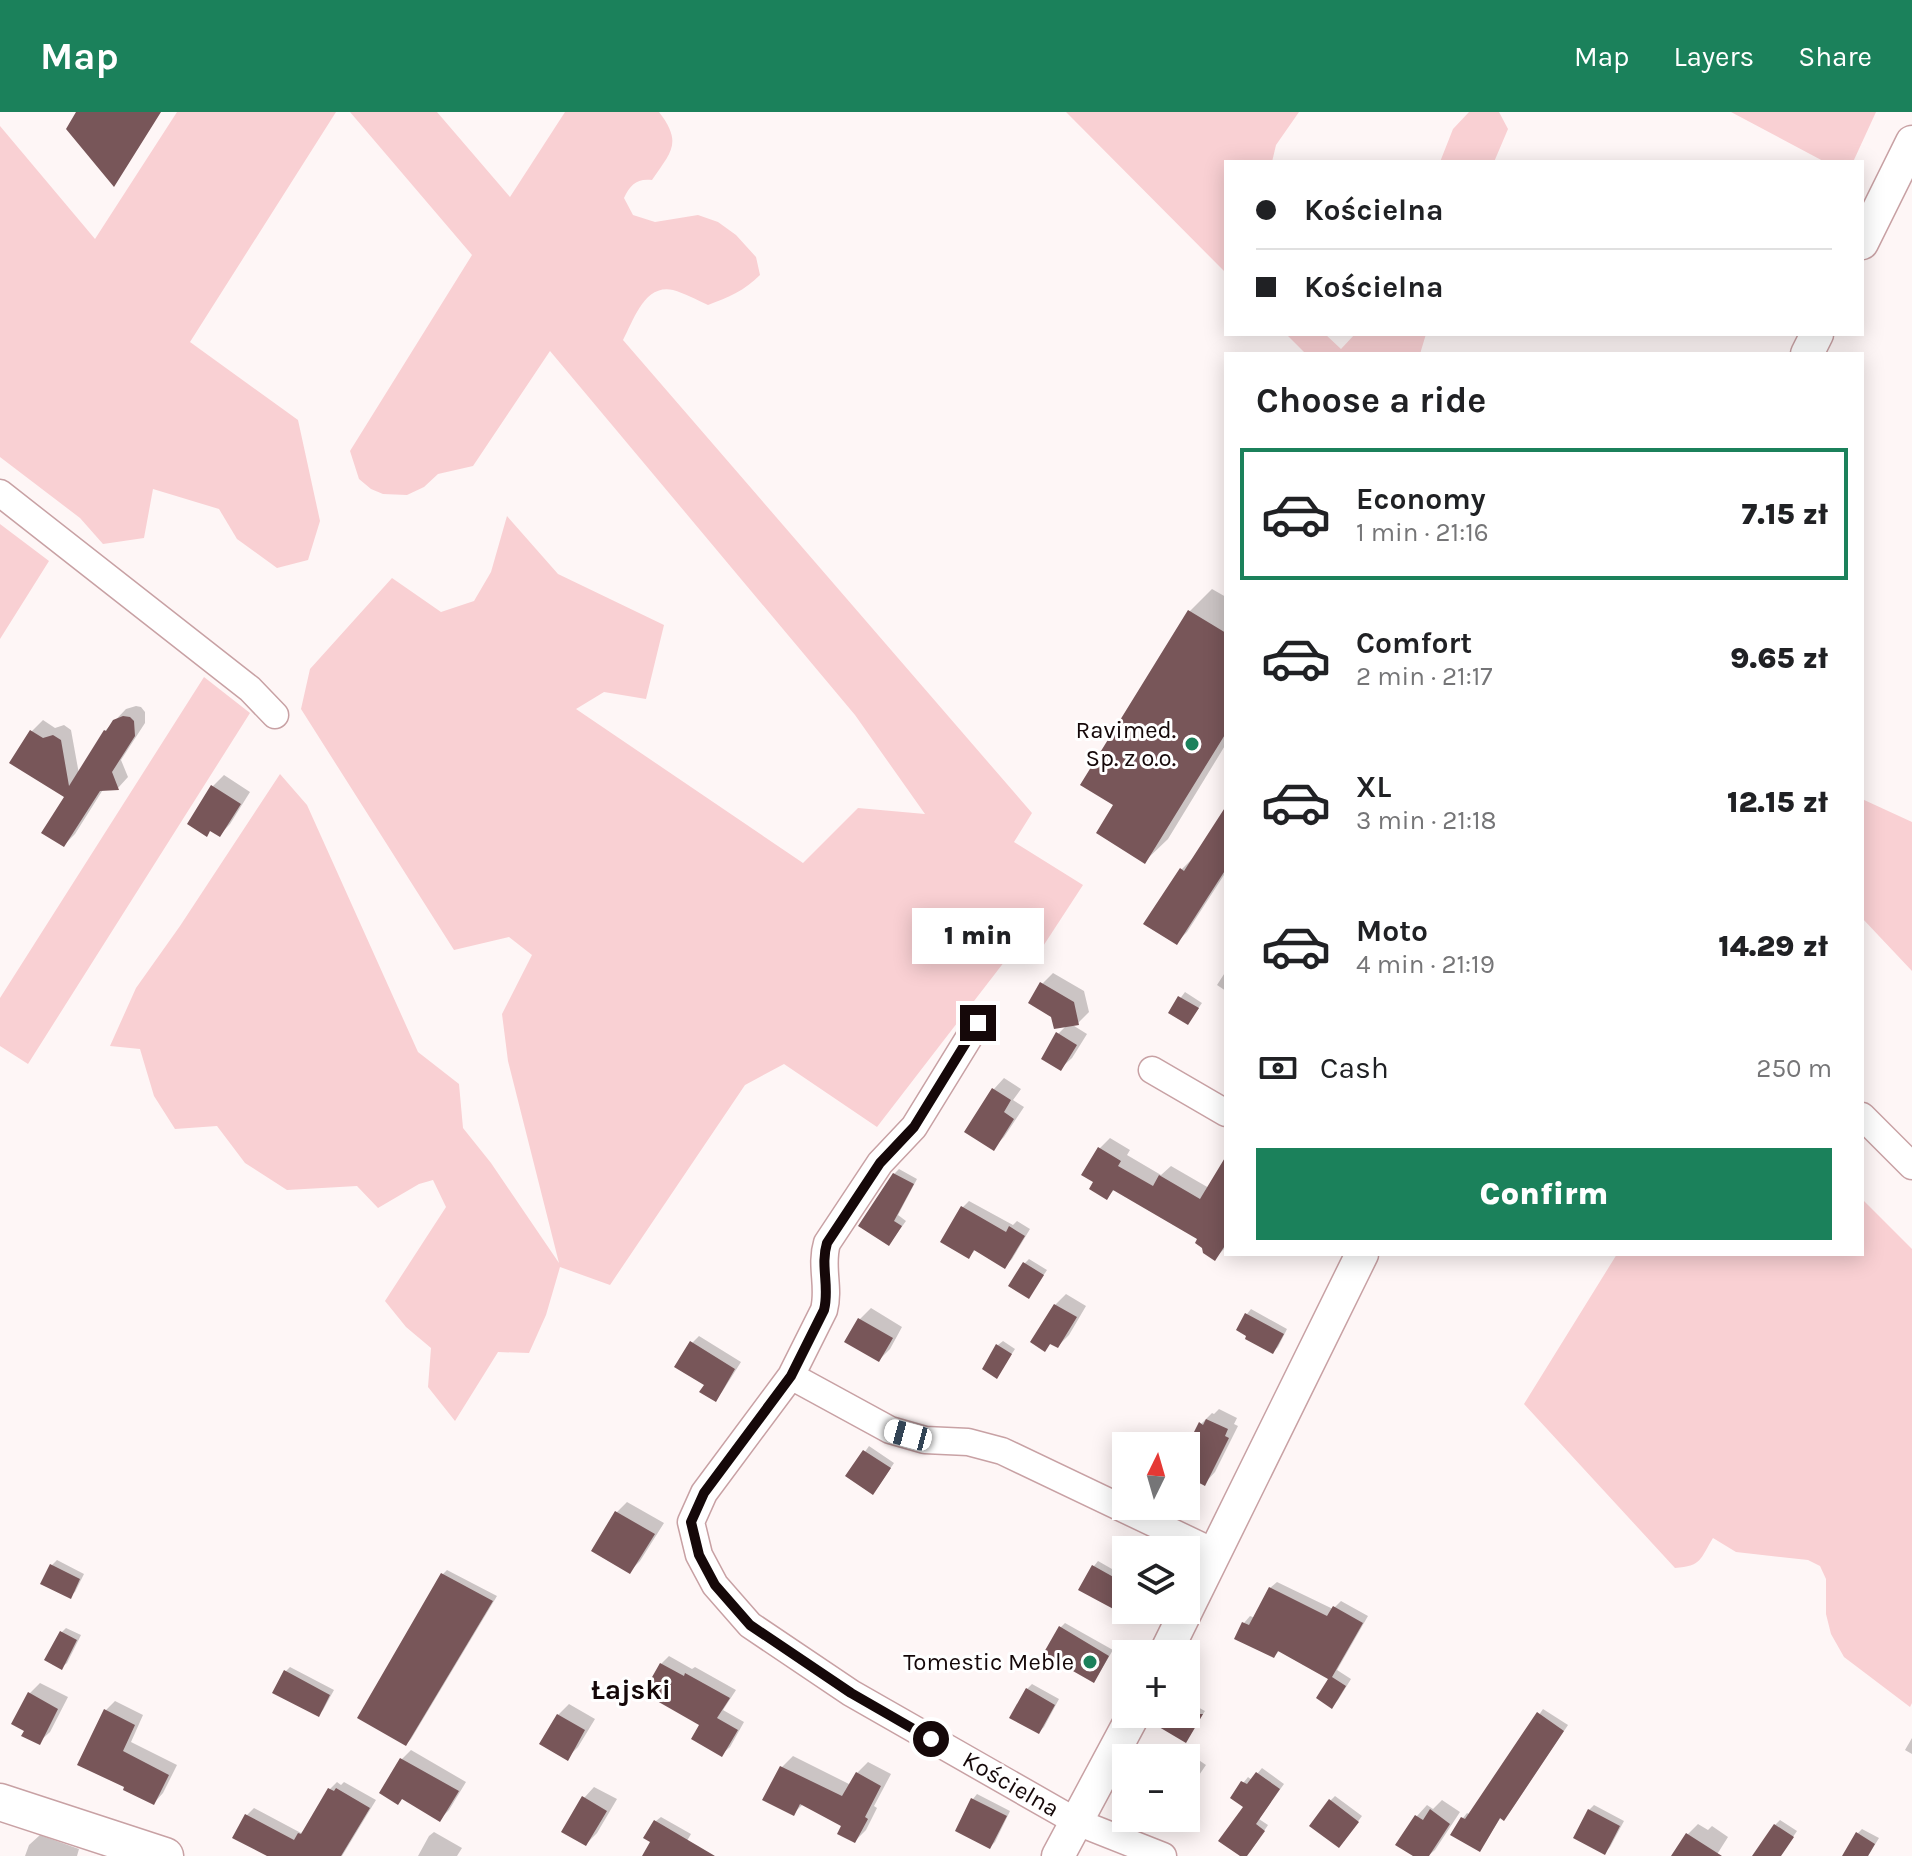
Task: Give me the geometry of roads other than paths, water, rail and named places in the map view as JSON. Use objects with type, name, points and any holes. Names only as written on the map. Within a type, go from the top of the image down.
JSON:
[{"type":"main road","points":[[0,1802],[165,1856]]},
{"type":"street","points":[[1864,239],[1912,142]]},
{"type":"street","points":[[0,493],[250,689],[275,715]]},
{"type":"street","name":"Kościelna","points":[[978,1023],[914,1127],[880,1163],[827,1243],[823,1255],[827,1285],[824,1310],[791,1376],[704,1493],[691,1522],[699,1555],[715,1585],[750,1625],[851,1693],[1077,1822]]},
{"type":"street","points":[[1152,1070],[1224,1112]]},
{"type":"street","points":[[1864,1118],[1912,1166]]},
{"type":"street","points":[[1172,1640],[1361,1256]]},
{"type":"street","points":[[791,1376],[890,1430],[925,1440],[968,1442],[1002,1451],[1216,1553]]},
{"type":"street","name":"Kościelna","points":[[1058,1856],[1127,1728]]},
{"type":"street","points":[[1077,1822],[1163,1856]]},
{"type":"place","name":"Ravimed. Sp. z o.o.","points":[[1192,744]]},
{"type":"place","name":"Tomestic Meble","points":[[1090,1662]]},
{"type":"district","name":"Łajski","points":[[631,1689]]}]
